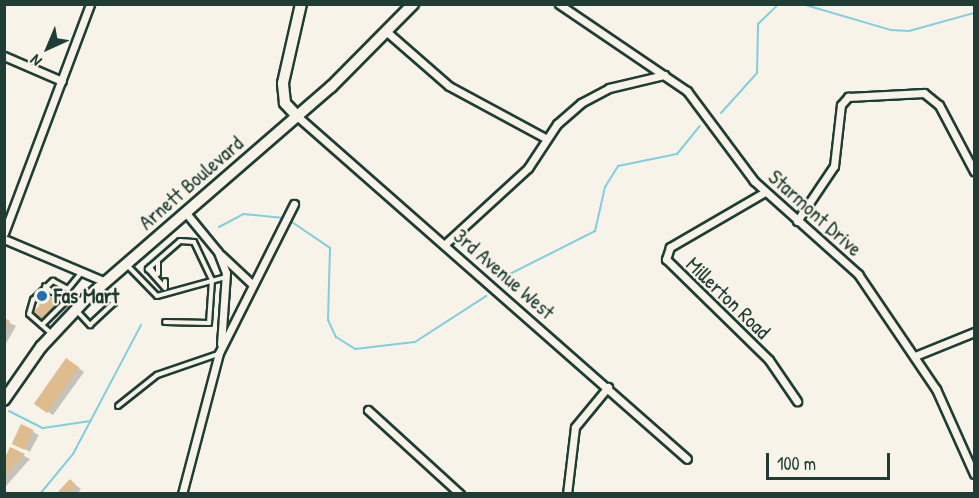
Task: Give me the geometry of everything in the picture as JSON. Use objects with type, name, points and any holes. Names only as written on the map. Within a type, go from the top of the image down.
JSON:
[{"type":"main road","points":[[297,116],[285,103],[283,83],[301,4]]},
{"type":"main road","name":"Arnett Boulevard","points":[[4,400],[52,334],[77,308],[297,116],[387,32],[413,4]]},
{"type":"street","name":"Starmont Drive","points":[[559,4],[664,75],[706,111],[765,192],[858,274],[936,389],[974,470]]},
{"type":"street","points":[[4,233],[90,5]]},
{"type":"street","points":[[387,32],[449,86],[547,139]]},
{"type":"street","points":[[4,56],[62,81]]},
{"type":"street","points":[[444,245],[528,168],[567,114],[592,96],[664,75]]},
{"type":"street","points":[[797,221],[834,166],[841,105],[848,97],[906,90],[933,98],[975,171]]},
{"type":"street","name":"3rd Avenue West","points":[[297,116],[608,387],[687,459]]},
{"type":"street","name":"Millerton Road","points":[[765,192],[670,247],[666,259],[769,360],[797,401]]},
{"type":"street","points":[[219,353],[293,207]]},
{"type":"street","points":[[186,213],[218,252],[252,284]]},
{"type":"street","points":[[4,239],[82,271],[102,285]]},
{"type":"street","points":[[182,494],[219,353],[226,276],[218,252]]},
{"type":"street","points":[[915,356],[975,332]]},
{"type":"street","points":[[567,494],[575,427],[608,387]]},
{"type":"street","points":[[368,410],[460,494]]},
{"type":"lane","points":[[150,267],[188,239],[200,249],[212,280],[209,323],[165,322]]},
{"type":"lane","points":[[150,267],[157,275],[158,261]]},
{"type":"lane","points":[[126,264],[151,292],[168,293],[226,276]]},
{"type":"lane","points":[[150,267],[151,278],[165,288]]},
{"type":"lane","points":[[68,289],[82,271]]},
{"type":"lane","points":[[52,334],[29,314],[32,302],[45,286],[53,281],[68,289],[70,297],[90,325],[114,303],[102,285]]},
{"type":"lane","points":[[164,282],[168,293]]},
{"type":"lane","points":[[45,286],[52,292]]},
{"type":"lane","points":[[42,325],[62,302],[70,297]]},
{"type":"lane","points":[[32,302],[38,307]]},
{"type":"lane","points":[[118,406],[157,375],[219,353]]},
{"type":"building","points":[[57,287],[65,295],[41,321],[32,313],[41,304],[36,299]]},
{"type":"building","points":[[4,318],[10,321],[4,332]]},
{"type":"building","points":[[66,358],[79,367],[47,413],[34,404]]},
{"type":"building","points":[[21,424],[34,430],[24,450],[12,444]]},
{"type":"building","points":[[10,447],[25,454],[4,477],[4,460]]},
{"type":"building","points":[[70,479],[76,485],[68,494],[56,494]]},
{"type":"waterway","points":[[721,113],[757,73],[758,24],[779,4]]},
{"type":"waterway","points":[[802,4],[891,30],[909,31],[974,13]]},
{"type":"waterway","points":[[506,276],[595,231],[605,187],[618,166],[677,154],[700,126]]},
{"type":"waterway","points":[[219,227],[243,214],[284,218]]},
{"type":"waterway","points":[[289,220],[330,248],[328,320],[336,337],[355,349],[415,342],[486,296]]},
{"type":"waterway","points":[[40,494],[73,454],[141,325]]},
{"type":"waterway","points":[[9,411],[43,428],[90,421]]},
{"type":"place","name":"Fas Mart","points":[[42,296]]}]
